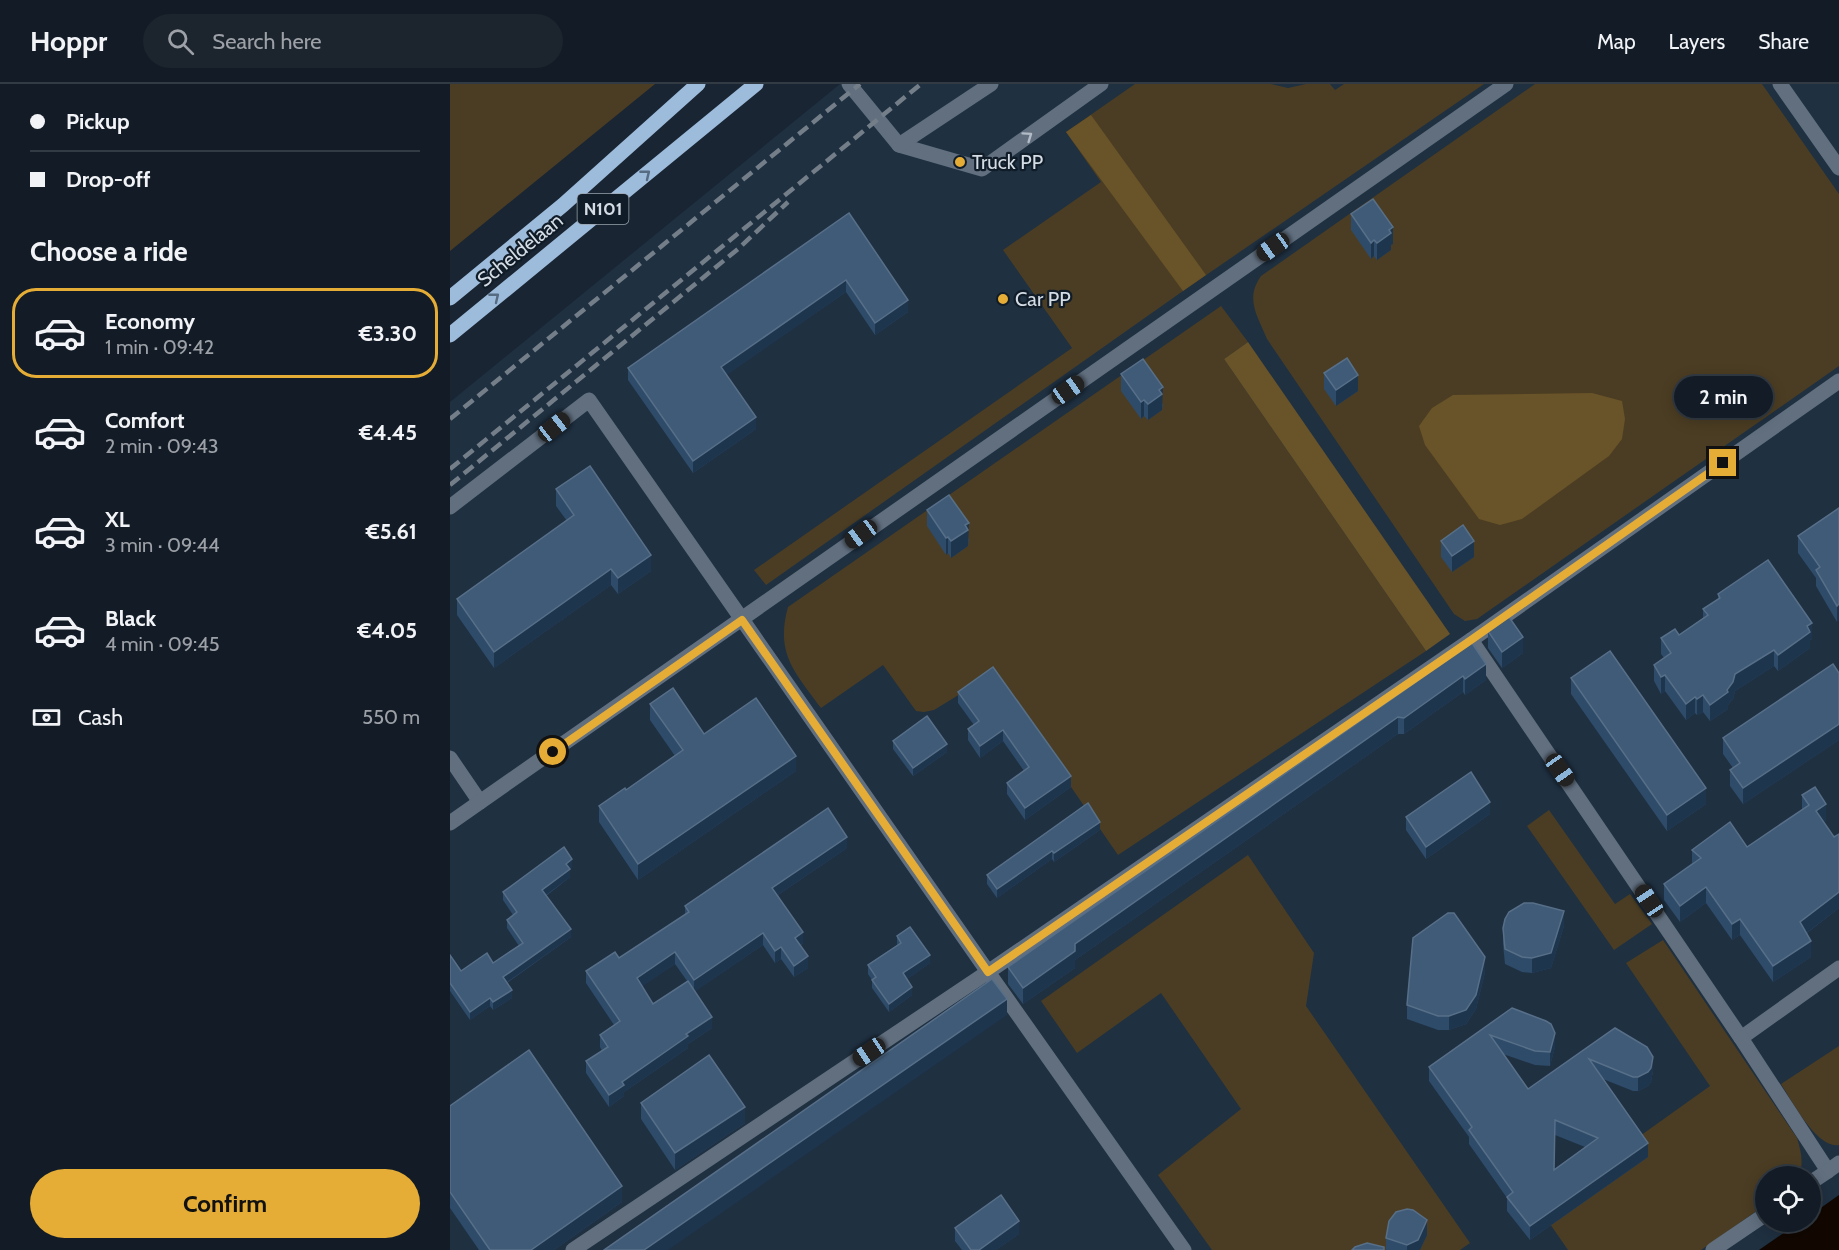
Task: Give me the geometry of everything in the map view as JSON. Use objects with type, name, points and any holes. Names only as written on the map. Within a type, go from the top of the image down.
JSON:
[{"type":"main road","name":"Scheldelaan","points":[[450,298],[563,205],[698,84]]},
{"type":"main road","name":"Scheldelaan","points":[[450,334],[756,84]]},
{"type":"lane","points":[[849,84],[899,146],[982,169],[1101,84]]},
{"type":"lane","points":[[899,146],[991,84]]},
{"type":"lane","points":[[450,823],[1506,84]]},
{"type":"lane","points":[[1780,84],[1839,168]]},
{"type":"lane","points":[[573,1250],[988,972],[1471,640],[1839,381]]},
{"type":"lane","points":[[450,507],[589,400],[1184,1250]]},
{"type":"lane","points":[[1471,640],[1741,1038],[1833,1167]]},
{"type":"lane","points":[[450,758],[480,802]]},
{"type":"lane","points":[[1741,1038],[1839,968]]},
{"type":"lane","points":[[1713,1250],[1755,1221]]},
{"type":"shaded area","points":[[450,84],[655,84],[450,251]]},
{"type":"shaded area","points":[[840,84],[1839,84],[1839,1195],[1821,1208],[1821,1166],[1755,1166],[1755,1232],[1785,1232],[1759,1250],[450,1250],[450,402]]},
{"type":"shaded area","points":[[1135,84],[1271,84],[1288,88],[1306,84],[1330,84],[1335,90],[1344,84],[1484,84],[1183,291],[766,585],[754,570],[1072,348],[1003,250],[1101,182],[1066,132]]},
{"type":"shaded area","points":[[1535,84],[1762,84],[1839,194],[1839,366],[1477,619],[1465,621],[1454,614],[1267,339],[1256,315],[1254,292],[1261,276]]},
{"type":"shaded area","points":[[1091,115],[1206,275],[1183,291],[1066,132]]},
{"type":"shaded area","points":[[1221,306],[1248,342],[1224,359],[1426,651],[1118,855],[993,674],[934,710],[924,712],[916,711],[883,665],[821,708],[796,673],[786,650],[784,638],[788,607]]},
{"type":"shaded area","points":[[1248,342],[1450,634],[1426,651],[1224,359]]},
{"type":"shaded area","points":[[1592,393],[1622,401],[1625,419],[1622,439],[1609,456],[1522,519],[1500,525],[1479,519],[1425,445],[1419,426],[1432,408],[1453,395]]},
{"type":"shaded area","points":[[1549,810],[1615,904],[1630,894],[1652,924],[1614,950],[1527,826]]},
{"type":"shaded area","points":[[1248,855],[1314,953],[1306,1006],[1470,1243],[1460,1250],[1212,1250],[1158,1175],[1241,1109],[1161,993],[1077,1053],[1041,1001]]},
{"type":"shaded area","points":[[1663,940],[1797,1138],[1800,1148],[1801,1166],[1755,1166],[1755,1212],[1701,1250],[1568,1250],[1539,1208],[1710,1086],[1626,963]]},
{"type":"shaded area","points":[[1839,1046],[1839,1145],[1822,1140],[1814,1132],[1798,1112],[1781,1084]]},
{"type":"shaded area","points":[[1839,1195],[1839,1250],[1759,1250],[1785,1232],[1821,1232],[1821,1208]]},
{"type":"building","points":[[1373,199],[1393,227],[1389,230],[1391,233],[1377,243],[1374,240],[1371,243],[1351,214]]},
{"type":"building","points":[[849,213],[908,300],[875,323],[846,280],[721,367],[756,417],[693,461],[628,368]]},
{"type":"building","points":[[1347,358],[1358,375],[1336,390],[1324,373]]},
{"type":"building","points":[[1143,359],[1163,387],[1159,390],[1162,394],[1148,404],[1144,400],[1141,402],[1121,374]]},
{"type":"building","points":[[590,466],[651,555],[618,578],[611,569],[494,652],[457,599],[574,515],[556,489]]},
{"type":"building","points":[[949,495],[969,523],[965,525],[968,530],[951,541],[948,537],[946,538],[927,510]]},
{"type":"building","points":[[1839,508],[1839,604],[1837,606],[1816,570],[1820,567],[1798,536]]},
{"type":"building","points":[[1463,525],[1474,541],[1452,556],[1441,541]]},
{"type":"building","points":[[1768,560],[1812,623],[1807,626],[1810,632],[1778,655],[1774,650],[1735,674],[1728,692],[1710,705],[1703,695],[1697,699],[1695,697],[1686,704],[1665,675],[1661,677],[1654,665],[1671,653],[1661,638],[1675,629],[1679,635],[1708,615],[1703,609],[1720,598],[1718,594]]},
{"type":"building","points":[[1509,617],[1523,637],[1502,652],[1488,631]]},
{"type":"building","points":[[1472,643],[1486,664],[1465,679],[1463,676],[1404,718],[1398,717],[1075,944],[1075,951],[1023,988],[1008,967]]},
{"type":"building","points":[[1610,651],[1706,788],[1667,815],[1571,678]]},
{"type":"building","points":[[1833,664],[1839,673],[1839,724],[1743,788],[1730,770],[1740,763],[1723,738]]},
{"type":"building","points":[[993,667],[1071,776],[1025,808],[1007,783],[1029,767],[1003,730],[980,746],[968,729],[979,721],[958,692]]},
{"type":"building","points":[[673,688],[704,734],[756,698],[796,756],[638,864],[599,806],[683,750],[650,704]]},
{"type":"building","points":[[927,716],[947,744],[913,768],[893,741]]},
{"type":"building","points":[[1471,772],[1490,802],[1426,847],[1406,817]]},
{"type":"building","points":[[1815,787],[1826,804],[1816,811],[1834,837],[1839,834],[1839,892],[1800,922],[1811,941],[1773,966],[1740,919],[1732,924],[1706,887],[1680,906],[1664,884],[1701,858],[1692,850],[1730,822],[1747,847],[1809,805],[1802,795]]},
{"type":"building","points":[[1088,803],[1100,822],[1054,853],[1052,851],[997,889],[987,875]]},
{"type":"building","points":[[828,808],[847,837],[772,888],[803,932],[795,938],[808,956],[794,966],[781,947],[775,951],[763,933],[694,980],[675,952],[637,978],[653,1004],[688,981],[712,1017],[622,1082],[624,1085],[609,1095],[586,1061],[608,1047],[600,1035],[620,1021],[586,971],[615,952],[619,958],[689,912],[685,906]]},
{"type":"building","points":[[564,847],[572,859],[566,864],[570,869],[542,890],[571,929],[503,977],[512,990],[493,1002],[490,998],[470,1012],[450,983],[450,955],[461,971],[487,953],[493,963],[523,943],[507,920],[517,912],[503,892]]},
{"type":"building","points":[[1524,903],[1564,911],[1551,953],[1532,958],[1522,957],[1505,949],[1503,928],[1505,919],[1509,912]]},
{"type":"building","points":[[1448,913],[1454,913],[1485,957],[1476,995],[1466,1010],[1449,1016],[1438,1016],[1407,1005],[1413,938]]},
{"type":"building","points":[[910,927],[930,955],[903,973],[912,987],[889,1004],[872,980],[876,977],[868,965],[901,943],[897,936]]},
{"type":"building","points":[[992,979],[1007,999],[644,1250],[604,1250]]},
{"type":"building","points":[[1512,1008],[1546,1021],[1551,1024],[1555,1033],[1550,1052],[1535,1051],[1490,1035],[1528,1089],[1615,1028],[1647,1047],[1653,1057],[1648,1072],[1633,1077],[1589,1059],[1648,1143],[1530,1226],[1507,1197],[1513,1192],[1469,1130],[1472,1127],[1429,1067]],"holes":[[[1555,1120],[1598,1138],[1554,1170]]]},
{"type":"building","points":[[529,1050],[622,1186],[531,1250],[490,1250],[450,1192],[450,1106]]},
{"type":"building","points":[[709,1055],[745,1107],[675,1153],[641,1103]]},
{"type":"building","points":[[1001,1195],[1019,1221],[979,1250],[971,1250],[955,1228]]},
{"type":"building","points":[[1413,1210],[1427,1220],[1418,1240],[1407,1245],[1386,1238],[1389,1221],[1396,1212]]},
{"type":"building","points":[[1367,1243],[1384,1247],[1384,1250],[1352,1250]]},
{"type":"railway","points":[[450,419],[860,84]]},
{"type":"railway","points":[[450,469],[921,84]]},
{"type":"railway","points":[[450,485],[738,249],[788,202]]},
{"type":"place","name":"Truck PP","points":[[960,162]]},
{"type":"place","name":"Car PP","points":[[1003,299]]},
{"type":"route","points":[[553,752],[742,620],[988,972],[1471,640],[1723,463]]}]
